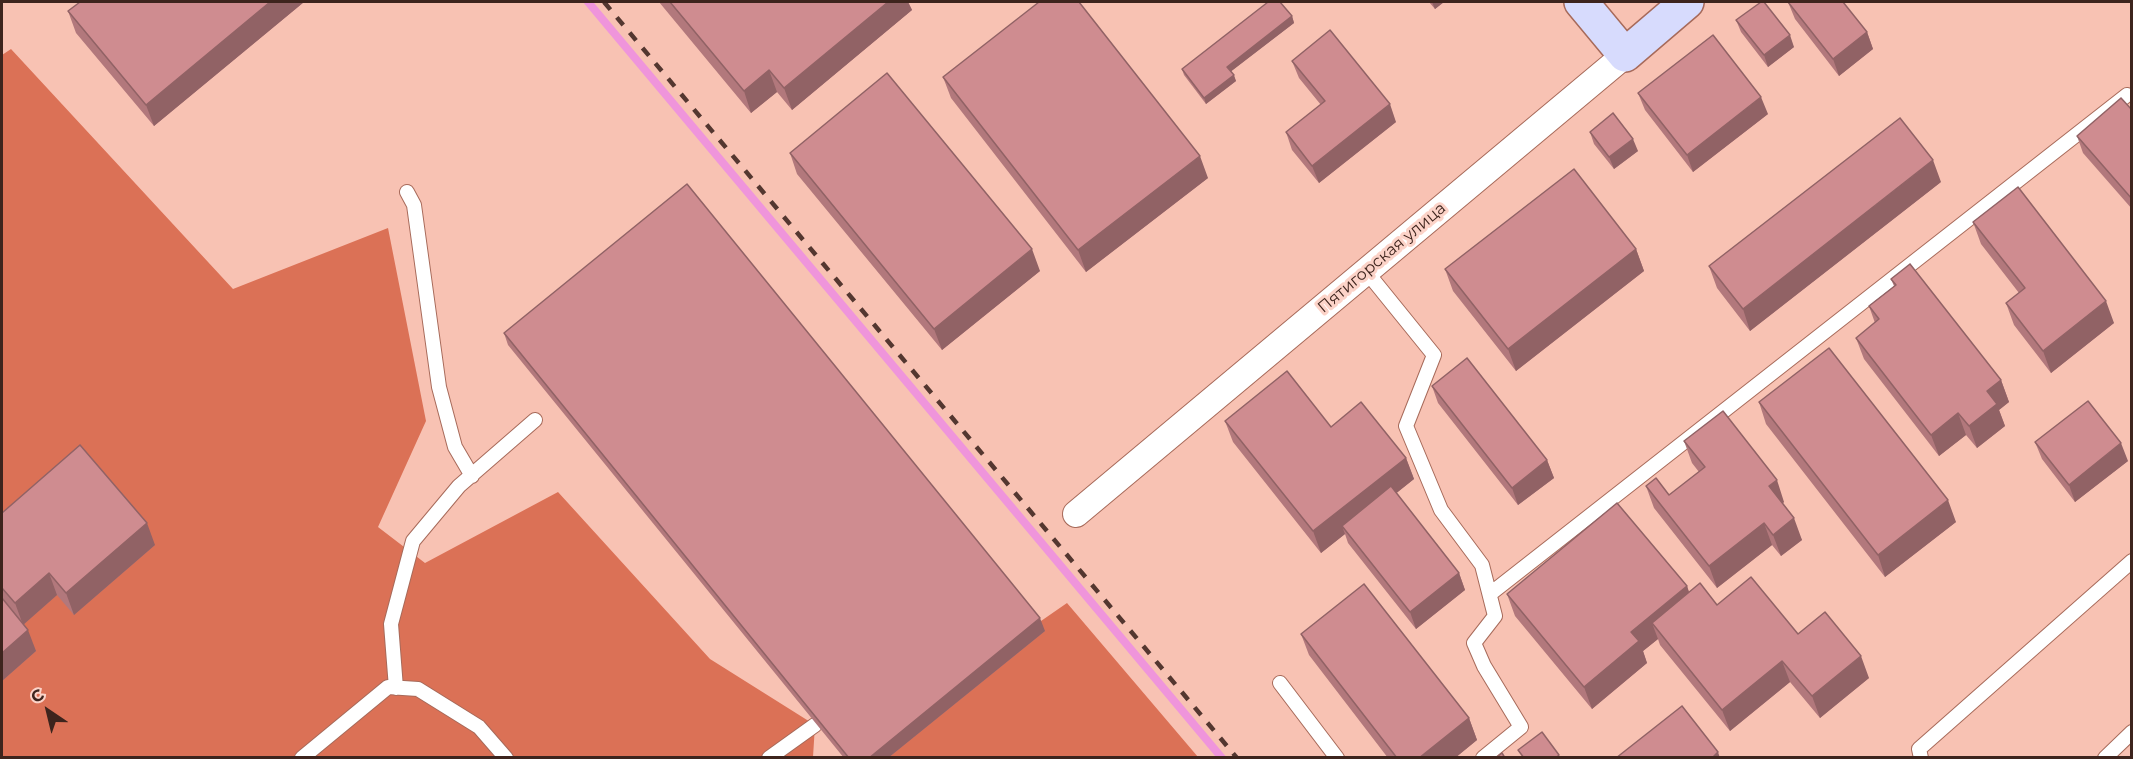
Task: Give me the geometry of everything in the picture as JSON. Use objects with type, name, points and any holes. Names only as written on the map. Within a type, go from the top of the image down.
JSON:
[{"type":"street","points":[[1581,2],[1625,54]]},
{"type":"street","name":"Пятигорская улица","points":[[1076,514],[1687,2]]},
{"type":"lane","points":[[1490,594],[2127,95]]},
{"type":"lane","points":[[407,192],[414,205],[439,387],[454,447],[472,476]]},
{"type":"lane","points":[[1366,271],[1434,355],[1406,426],[1441,510],[1482,565],[1495,616],[1474,643],[1521,727],[1483,758]]},
{"type":"lane","points":[[396,688],[391,624],[413,541],[459,486],[535,420]]},
{"type":"lane","points":[[1921,758],[1919,750],[2132,561]]},
{"type":"lane","points":[[1280,683],[1337,758]]},
{"type":"lane","points":[[302,758],[388,687],[418,689],[479,727],[507,758]]},
{"type":"lane","points":[[769,758],[815,725]]},
{"type":"lane","points":[[2105,758],[2132,732]]},
{"type":"shaded area","points":[[11,49],[233,289],[388,228],[426,421],[378,527],[425,563],[558,492],[710,659],[815,725],[813,757],[2,757],[2,55]]},
{"type":"shaded area","points":[[1067,603],[1198,757],[843,758]]},
{"type":"building","points":[[80,2],[270,2],[146,105],[68,11]]},
{"type":"building","points":[[670,2],[888,2],[784,88],[769,70],[744,91]]},
{"type":"building","points":[[1039,2],[1079,2],[1200,156],[1078,250],[943,77]]},
{"type":"building","points":[[1268,2],[1280,2],[1292,16],[1227,67],[1234,75],[1204,98],[1182,69]]},
{"type":"building","points":[[1764,2],[1790,35],[1764,55],[1736,20]]},
{"type":"building","points":[[1788,2],[1843,2],[1867,32],[1833,59]]},
{"type":"building","points":[[1330,30],[1390,104],[1312,166],[1286,132],[1325,101],[1292,61]]},
{"type":"building","points":[[1713,35],[1761,97],[1687,155],[1638,93]]},
{"type":"building","points":[[887,73],[1032,249],[934,329],[790,153]]},
{"type":"building","points":[[2121,98],[2132,110],[2132,199],[2077,136]]},
{"type":"building","points":[[1613,113],[1633,139],[1609,157],[1590,132]]},
{"type":"building","points":[[1900,118],[1933,160],[1743,309],[1709,266]]},
{"type":"building","points":[[1574,169],[1636,249],[1508,349],[1445,269]]},
{"type":"building","points":[[687,184],[1040,618],[869,758],[849,758],[504,333]]},
{"type":"building","points":[[2018,187],[2106,301],[2043,351],[2006,303],[2025,288],[1973,222]]},
{"type":"building","points":[[1910,264],[2001,380],[1987,391],[1997,404],[1969,426],[1958,413],[1931,435],[1856,338],[1879,319],[1869,306],[1896,285],[1891,279]]},
{"type":"building","points":[[1829,348],[1948,500],[1878,555],[1759,402]]},
{"type":"building","points":[[1467,358],[1547,460],[1512,488],[1432,386]]},
{"type":"building","points":[[1287,371],[1331,427],[1361,402],[1406,458],[1313,531],[1225,421]]},
{"type":"building","points":[[2088,401],[2121,443],[2069,485],[2035,442]]},
{"type":"building","points":[[1723,411],[1777,480],[1769,486],[1794,518],[1773,535],[1764,523],[1709,566],[1646,486],[1656,478],[1669,495],[1705,467],[1684,441]]},
{"type":"building","points":[[80,445],[147,523],[66,593],[49,573],[15,603],[2,588],[2,513]]},
{"type":"building","points":[[1391,486],[1459,573],[1410,612],[1342,526]]},
{"type":"building","points":[[1617,503],[1687,586],[1631,632],[1639,641],[1584,687],[1507,594]]},
{"type":"building","points":[[1751,577],[1798,634],[1825,612],[1861,656],[1812,696],[1782,661],[1722,710],[1652,623],[1700,583],[1717,605]]},
{"type":"building","points":[[1364,584],[1469,718],[1419,758],[1397,758],[1301,634]]},
{"type":"building","points":[[2,598],[28,630],[2,653]]},
{"type":"building","points":[[1682,706],[1718,752],[1712,758],[1616,758]]},
{"type":"building","points":[[1542,732],[1559,755],[1556,758],[1524,758],[1518,750]]},
{"type":"waterway","points":[[588,2],[1222,758]]},
{"type":"railway","points":[[604,2],[1237,758]]}]
